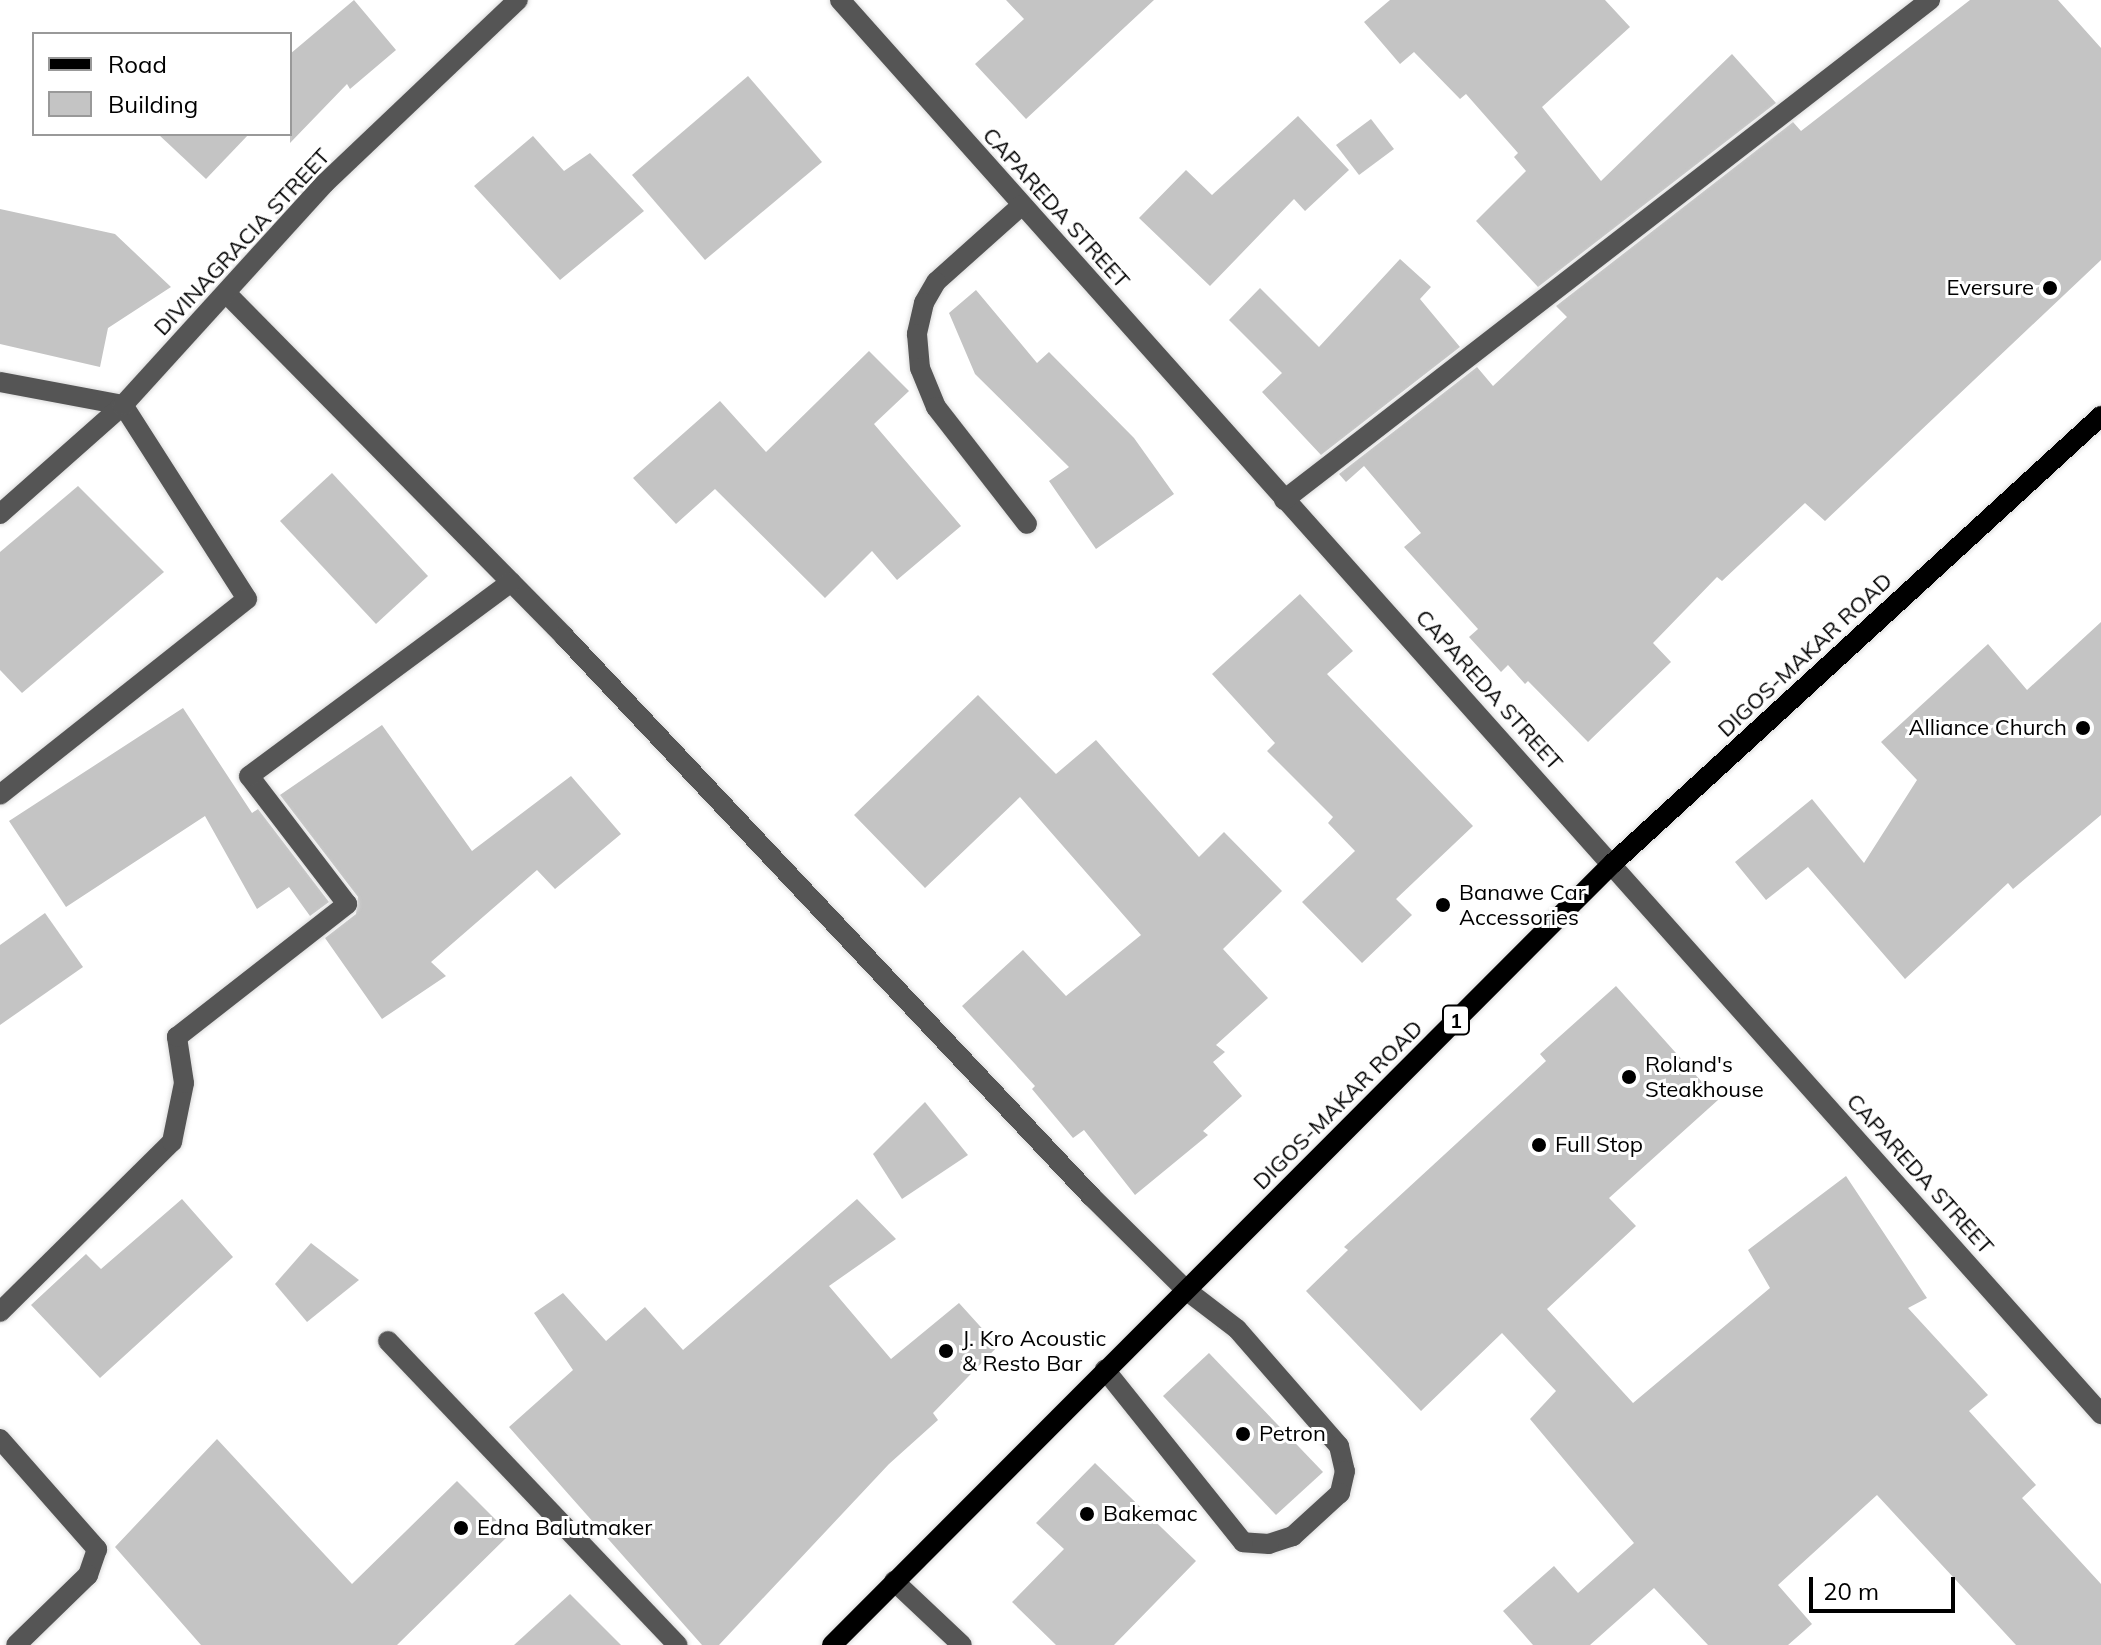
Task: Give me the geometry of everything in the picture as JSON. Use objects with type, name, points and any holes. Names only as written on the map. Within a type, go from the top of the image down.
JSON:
[{"type":"main road","name":"DIGOS-MAKAR ROAD","points":[[832,1645],[1613,863],[2101,416]]},
{"type":"street","name":"DIVINAGRACIA STREET","points":[[0,514],[123,405],[228,295],[325,183],[518,0]]},
{"type":"street","name":"CAPAREDA STREET","points":[[840,0],[1284,500],[1613,863],[2101,1414]]},
{"type":"street","points":[[1284,500],[1930,0]]},
{"type":"street","points":[[1022,205],[936,282],[924,303],[917,334],[920,368],[936,407],[1027,524]]},
{"type":"street","points":[[228,295],[511,582],[1186,1290],[1237,1329],[1328,1430],[1345,1471],[1340,1493],[1293,1536],[1269,1544],[1243,1542],[1105,1370]]},
{"type":"street","points":[[0,382],[123,405],[247,599],[0,795]]},
{"type":"street","points":[[0,1312],[172,1142],[184,1083],[177,1037],[347,904],[249,776],[511,582]]},
{"type":"street","points":[[388,1341],[678,1645]]},
{"type":"street","points":[[0,1439],[97,1549],[88,1575],[16,1645]]},
{"type":"street","points":[[894,1581],[962,1645]]},
{"type":"building","points":[[354,0],[396,50],[350,89],[347,84],[290,143],[292,52]]},
{"type":"building","points":[[1006,0],[1154,0],[1026,119],[975,64],[1024,19]]},
{"type":"building","points":[[1390,0],[1605,0],[1630,27],[1542,107],[1601,181],[1732,54],[1776,103],[1538,287],[1476,221],[1526,171],[1514,157],[1518,153],[1466,94],[1460,99],[1414,52],[1400,64],[1364,22]]},
{"type":"building","points":[[1970,0],[2058,0],[2101,48],[2101,260],[1825,521],[1805,503],[1722,581],[1717,577],[1653,643],[1671,662],[1588,742],[1528,681],[1525,684],[1508,665],[1501,672],[1469,637],[1478,629],[1404,547],[1421,533],[1364,466],[1346,482],[1339,474],[1477,367],[1493,386],[1567,317],[1556,306],[1793,122],[1801,131]]},
{"type":"building","points":[[748,76],[822,162],[705,260],[632,175]]},
{"type":"building","points":[[1298,116],[1349,170],[1305,211],[1294,199],[1210,286],[1139,218],[1186,170],[1212,195]]},
{"type":"building","points":[[1371,119],[1394,149],[1359,175],[1336,145]]},
{"type":"building","points":[[160,136],[247,136],[206,179]]},
{"type":"building","points":[[533,136],[564,171],[590,153],[644,211],[560,280],[474,186]]},
{"type":"building","points":[[0,209],[115,234],[171,287],[108,328],[100,367],[0,344]]},
{"type":"building","points":[[1400,259],[1431,287],[1420,299],[1460,347],[1321,455],[1262,392],[1282,373],[1229,320],[1260,288],[1319,347]]},
{"type":"building","points":[[976,290],[1037,363],[1049,352],[1134,438],[1174,494],[1096,549],[1049,481],[1069,467],[975,374],[949,313]]},
{"type":"building","points":[[869,351],[909,391],[874,424],[961,526],[897,580],[872,551],[825,598],[715,489],[676,524],[633,478],[720,401],[766,452]]},
{"type":"building","points":[[332,473],[428,576],[376,624],[280,521]]},
{"type":"building","points":[[78,486],[164,572],[22,693],[0,670],[0,552]]},
{"type":"building","points":[[1300,594],[1353,651],[1327,674],[1473,826],[1396,899],[1412,915],[1362,963],[1302,902],[1355,851],[1328,823],[1333,817],[1267,751],[1275,743],[1212,674]]},
{"type":"building","points":[[2101,622],[2101,815],[2013,889],[2008,883],[1905,979],[1808,867],[1766,900],[1735,862],[1812,799],[1864,863],[1917,780],[1881,742],[1988,644],[2027,690]]},
{"type":"building","points":[[978,695],[1056,774],[1096,740],[1199,857],[1224,832],[1282,891],[1223,949],[1268,998],[1216,1045],[1225,1052],[1213,1062],[1242,1096],[1203,1131],[1208,1135],[1135,1195],[1084,1130],[1073,1138],[1032,1089],[1035,1086],[962,1006],[1023,950],[1066,996],[1141,935],[1020,797],[925,888],[854,815]]},
{"type":"building","points":[[183,708],[252,813],[258,809],[329,902],[310,916],[289,887],[257,909],[205,816],[66,907],[9,821]]},
{"type":"building","points":[[382,725],[472,851],[571,776],[621,834],[555,889],[537,870],[431,962],[446,976],[382,1019],[325,938],[356,914],[358,897],[280,795]]},
{"type":"building","points":[[45,913],[83,967],[0,1025],[0,945]]},
{"type":"building","points":[[1616,986],[1718,1100],[1609,1198],[1636,1226],[1547,1309],[1633,1403],[1770,1288],[1748,1250],[1846,1176],[1927,1298],[1908,1308],[1988,1395],[1969,1411],[2036,1485],[2022,1498],[2101,1584],[2101,1645],[2016,1645],[1877,1495],[1778,1585],[1812,1624],[1788,1645],[1708,1645],[1654,1588],[1590,1645],[1533,1645],[1503,1611],[1554,1566],[1578,1593],[1634,1543],[1530,1419],[1556,1391],[1502,1333],[1421,1411],[1306,1291],[1348,1250],[1344,1247],[1546,1061],[1540,1054]]},
{"type":"building","points":[[925,1102],[968,1155],[902,1199],[873,1154]]},
{"type":"building","points":[[182,1199],[233,1257],[100,1378],[31,1305],[86,1254],[101,1269]]},
{"type":"building","points":[[857,1199],[896,1239],[829,1286],[891,1359],[959,1303],[998,1346],[933,1413],[938,1420],[889,1464],[719,1645],[702,1645],[509,1427],[573,1370],[534,1313],[563,1293],[606,1341],[645,1307],[683,1350]]},
{"type":"building","points":[[311,1243],[359,1280],[307,1322],[275,1284]]},
{"type":"building","name":"Petron","points":[[1209,1353],[1323,1472],[1276,1515],[1163,1396]]},
{"type":"building","points":[[217,1439],[352,1584],[457,1481],[510,1534],[397,1645],[201,1645],[115,1547]]},
{"type":"building","points":[[1095,1463],[1196,1561],[1114,1645],[1056,1645],[1012,1602],[1064,1549],[1036,1523]]},
{"type":"building","points":[[570,1594],[621,1645],[514,1645]]},
{"type":"place","name":"Eversure","points":[[2050,288]]},
{"type":"place","name":"Alliance Church","points":[[2083,728]]},
{"type":"place","name":"Banawe Car Accessories","points":[[1443,905]]},
{"type":"place","name":"Roland's Steakhouse","points":[[1629,1077]]},
{"type":"place","name":"Full Stop","points":[[1539,1145]]},
{"type":"place","name":"J. Kro Acoustic & Resto Bar","points":[[946,1351]]},
{"type":"place","name":"Petron","points":[[1243,1434]]},
{"type":"place","name":"Bakemac","points":[[1087,1514]]},
{"type":"place","name":"Edna Balutmaker","points":[[461,1528]]}]
